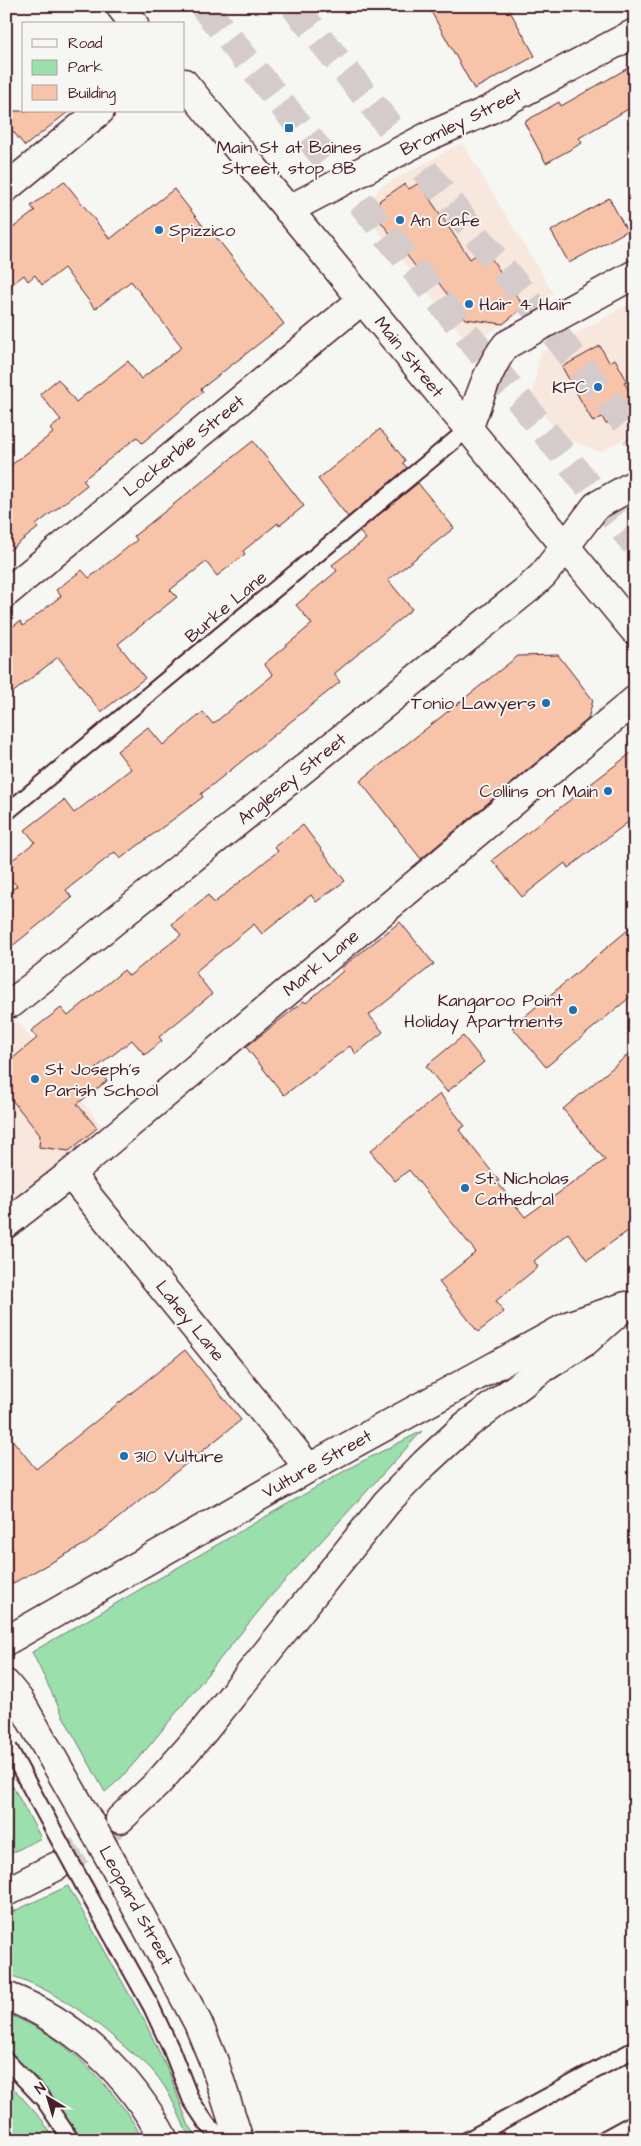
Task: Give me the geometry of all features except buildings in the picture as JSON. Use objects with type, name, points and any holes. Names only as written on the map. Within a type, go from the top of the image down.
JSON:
[{"type":"main road","points":[[120,6],[132,22]]},
{"type":"main road","name":"Bromley Street","points":[[288,210],[427,137],[489,110],[635,32]]},
{"type":"main road","name":"Main Street","points":[[185,85],[635,631]]},
{"type":"main road","points":[[6,188],[99,112]]},
{"type":"main road","points":[[468,429],[491,368],[506,345],[635,274]]},
{"type":"main road","name":"Lockerbie Street","points":[[6,593],[362,300]]},
{"type":"main road","name":"Anglesey Street","points":[[12,1003],[529,588],[543,575],[596,506],[635,484]]},
{"type":"main road","name":"Mark Lane","points":[[6,1224],[70,1174],[635,700]]},
{"type":"main road","name":"Lahey Lane","points":[[70,1174],[309,1468]]},
{"type":"main road","points":[[120,1819],[181,1759],[387,1502],[425,1462],[472,1420],[542,1369],[585,1342],[629,1304]]},
{"type":"main road","name":"Vulture Street","points":[[6,1642],[309,1468],[570,1324],[629,1304]]},
{"type":"main road","name":"Leopard Street","points":[[6,1684],[20,1701],[39,1732],[113,1864],[198,2023],[214,2062],[239,2140]]},
{"type":"main road","points":[[6,1892],[57,1866]]},
{"type":"main road","points":[[6,1996],[36,2009],[61,2024],[106,2060],[144,2105],[164,2140]]},
{"type":"lane","name":"Burke Lane","points":[[6,813],[468,429]]},
{"type":"lane","points":[[8,1746],[151,2006],[171,2049],[191,2100],[207,2124],[225,2140]]},
{"type":"lane","points":[[467,2140],[635,2048]]},
{"type":"lane","points":[[6,2060],[44,2100],[71,2140]]},
{"type":"lane","points":[[602,2140],[635,2122]]},
{"type":"shaded area","points":[[462,143],[553,293],[478,340],[464,337],[373,224],[369,201],[382,186]]},
{"type":"shaded area","points":[[635,301],[635,433],[600,452],[561,436],[532,398],[540,353]]},
{"type":"shaded area","name":"St Joseph's Parish School","points":[[17,1021],[105,1130],[6,1207],[6,1028]]},
{"type":"green space","points":[[422,1431],[271,1596],[150,1745],[121,1778],[105,1792],[64,1718],[32,1652],[353,1466]]},
{"type":"green space","points":[[6,1774],[41,1838],[6,1856]]},
{"type":"green space","points":[[68,1886],[145,2022],[170,2075],[188,2124],[200,2140],[190,2140],[169,2094],[149,2067],[72,2005],[40,1987],[6,1974],[6,1915]]},
{"type":"green space","points":[[6,2013],[51,2036],[77,2057],[115,2097],[126,2111],[143,2140],[83,2140],[38,2081],[6,2050]]},
{"type":"green space","points":[[6,2080],[42,2120],[55,2140],[6,2140]]},
{"type":"tunnel","points":[[203,6],[635,544]]},
{"type":"tunnel","points":[[294,6],[635,435]]},
{"type":"tunnel","points":[[57,1866],[102,1835],[120,1819]]},
{"type":"place","name":"Main St at Baines Street, stop 8B","points":[[289,128]]},
{"type":"place","name":"An Cafe","points":[[400,220]]},
{"type":"place","name":"Spizzico","points":[[159,230]]},
{"type":"place","name":"Hair 4 Hair","points":[[469,304]]},
{"type":"place","name":"KFC","points":[[598,387]]},
{"type":"place","name":"Tonio Lawyers","points":[[546,703]]},
{"type":"place","name":"Collins on Main","points":[[608,791]]},
{"type":"place","name":"Kangaroo Point Holiday Apartments","points":[[573,1010]]},
{"type":"place","name":"St Joseph's Parish School","points":[[35,1079]]},
{"type":"place","name":"St. Nicholas Cathedral","points":[[465,1188]]},
{"type":"place","name":"310 Vulture","points":[[124,1456]]}]
